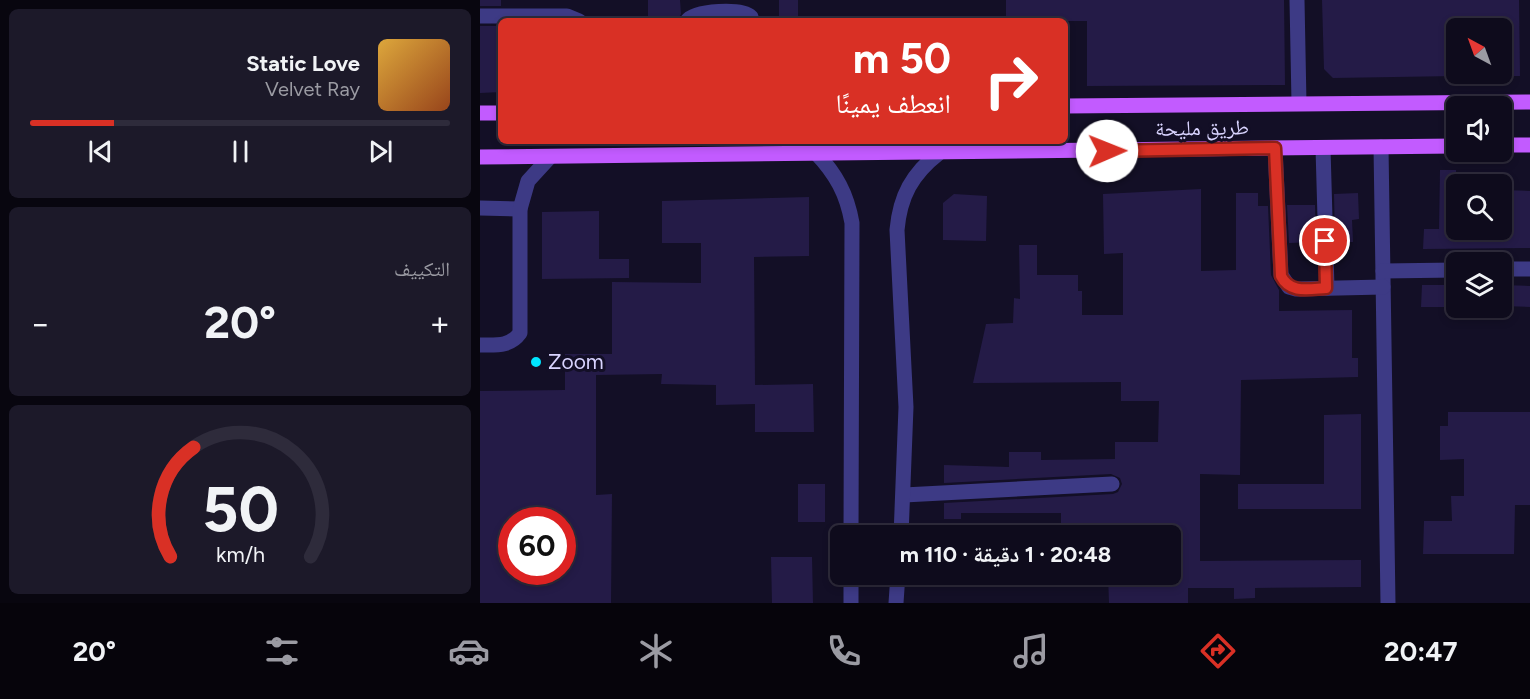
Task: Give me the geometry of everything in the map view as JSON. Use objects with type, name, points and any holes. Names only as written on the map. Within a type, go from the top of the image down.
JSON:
[{"type":"main road","name":"طريق مليحة","points":[[1068,106],[1530,102]]},
{"type":"main road","points":[[480,114],[498,113]]},
{"type":"main road","points":[[1512,146],[1530,145]]},
{"type":"main road","name":"طريق مليحة","points":[[480,158],[1446,146]]},
{"type":"street","points":[[1297,0],[1299,103]]},
{"type":"street","points":[[691,18],[698,13],[744,12],[751,18]]},
{"type":"street","points":[[480,16],[567,16],[572,18]]},
{"type":"street","points":[[1381,147],[1388,603]]},
{"type":"street","points":[[1275,148],[1281,276],[1289,286],[1296,289],[1326,288],[1446,271]]},
{"type":"street","points":[[1323,148],[1326,288]]},
{"type":"street","points":[[816,153],[831,168],[841,185],[852,223],[851,525]]},
{"type":"street","points":[[902,525],[906,407],[897,230],[899,207],[907,186],[921,167],[939,153]]},
{"type":"street","points":[[480,345],[504,345],[520,333],[520,208],[528,181],[550,157]]},
{"type":"street","points":[[480,208],[520,208]]},
{"type":"street","points":[[1512,269],[1530,269]]},
{"type":"street","points":[[904,495],[1112,483]]},
{"type":"street","points":[[851,585],[851,603]]},
{"type":"street","points":[[896,603],[897,585]]},
{"type":"building","points":[[480,0],[501,0],[501,6],[480,6]]},
{"type":"building","points":[[648,0],[680,0],[681,14],[679,18],[648,18]]},
{"type":"building","points":[[779,0],[798,0],[798,18],[779,18]]},
{"type":"building","points":[[1006,0],[1284,0],[1285,85],[1087,86],[1087,21],[1068,21],[1068,18],[1006,18]]},
{"type":"building","points":[[1322,0],[1519,0],[1520,76],[1512,76],[1512,18],[1446,18],[1446,76],[1333,78],[1324,69]]},
{"type":"building","points":[[480,26],[498,26],[498,92],[480,93]]},
{"type":"building","points":[[1440,170],[1456,170],[1456,174],[1446,174],[1446,240],[1512,240],[1512,190],[1530,191],[1530,248],[1423,249],[1424,229],[1439,229]]},
{"type":"building","points":[[1201,189],[1201,271],[1236,270],[1236,193],[1258,193],[1258,206],[1268,206],[1271,275],[1279,290],[1279,311],[1352,310],[1352,358],[1358,358],[1358,377],[1241,380],[1240,475],[1200,474],[1200,561],[1361,560],[1361,587],[1255,588],[1255,598],[1234,599],[1234,588],[1188,588],[1188,603],[1109,603],[1108,585],[1181,585],[1181,525],[1061,525],[1061,513],[961,513],[961,519],[944,519],[944,503],[1113,494],[1118,492],[1122,484],[1120,478],[1111,474],[944,483],[944,465],[1009,467],[1009,452],[1041,452],[1041,460],[1115,459],[1115,442],[1158,442],[1159,401],[1121,401],[1121,382],[973,383],[986,324],[1013,323],[1014,298],[1020,299],[1019,245],[1037,245],[1037,275],[1078,275],[1078,291],[1082,291],[1082,315],[1123,315],[1123,253],[1104,254],[1103,194]]},
{"type":"building","points":[[1358,193],[1359,219],[1352,220],[1353,242],[1335,242],[1334,194]]},
{"type":"building","points":[[954,194],[987,196],[986,241],[943,240],[943,203]]},
{"type":"building","points":[[809,197],[809,256],[754,257],[755,385],[813,384],[814,432],[755,432],[755,404],[716,405],[716,385],[661,384],[662,374],[596,375],[596,495],[612,494],[611,603],[480,603],[480,391],[565,390],[565,354],[612,354],[612,282],[701,283],[701,243],[662,243],[662,201]]},
{"type":"building","points":[[1287,205],[1315,205],[1316,242],[1289,243]]},
{"type":"building","points":[[599,211],[599,259],[629,259],[629,278],[542,279],[542,212]]},
{"type":"building","points":[[1422,285],[1446,285],[1446,307],[1421,307]]},
{"type":"building","points":[[1512,285],[1530,286],[1530,307],[1512,306]]},
{"type":"building","points":[[1448,412],[1530,412],[1530,505],[1515,505],[1514,554],[1423,554],[1424,521],[1452,521],[1451,496],[1464,496],[1464,459],[1440,460],[1440,426],[1448,426]]},
{"type":"building","points":[[1361,414],[1361,509],[1238,509],[1238,484],[1324,484],[1324,415]]},
{"type":"building","points":[[798,484],[825,484],[825,522],[798,522]]},
{"type":"building","points":[[771,557],[812,557],[813,603],[772,603]]},
{"type":"place","name":"Zoom","points":[[536,362]]},
{"type":"route","points":[[1107,151],[1275,148],[1281,276],[1289,286],[1296,289],[1326,288],[1325,241]]}]
